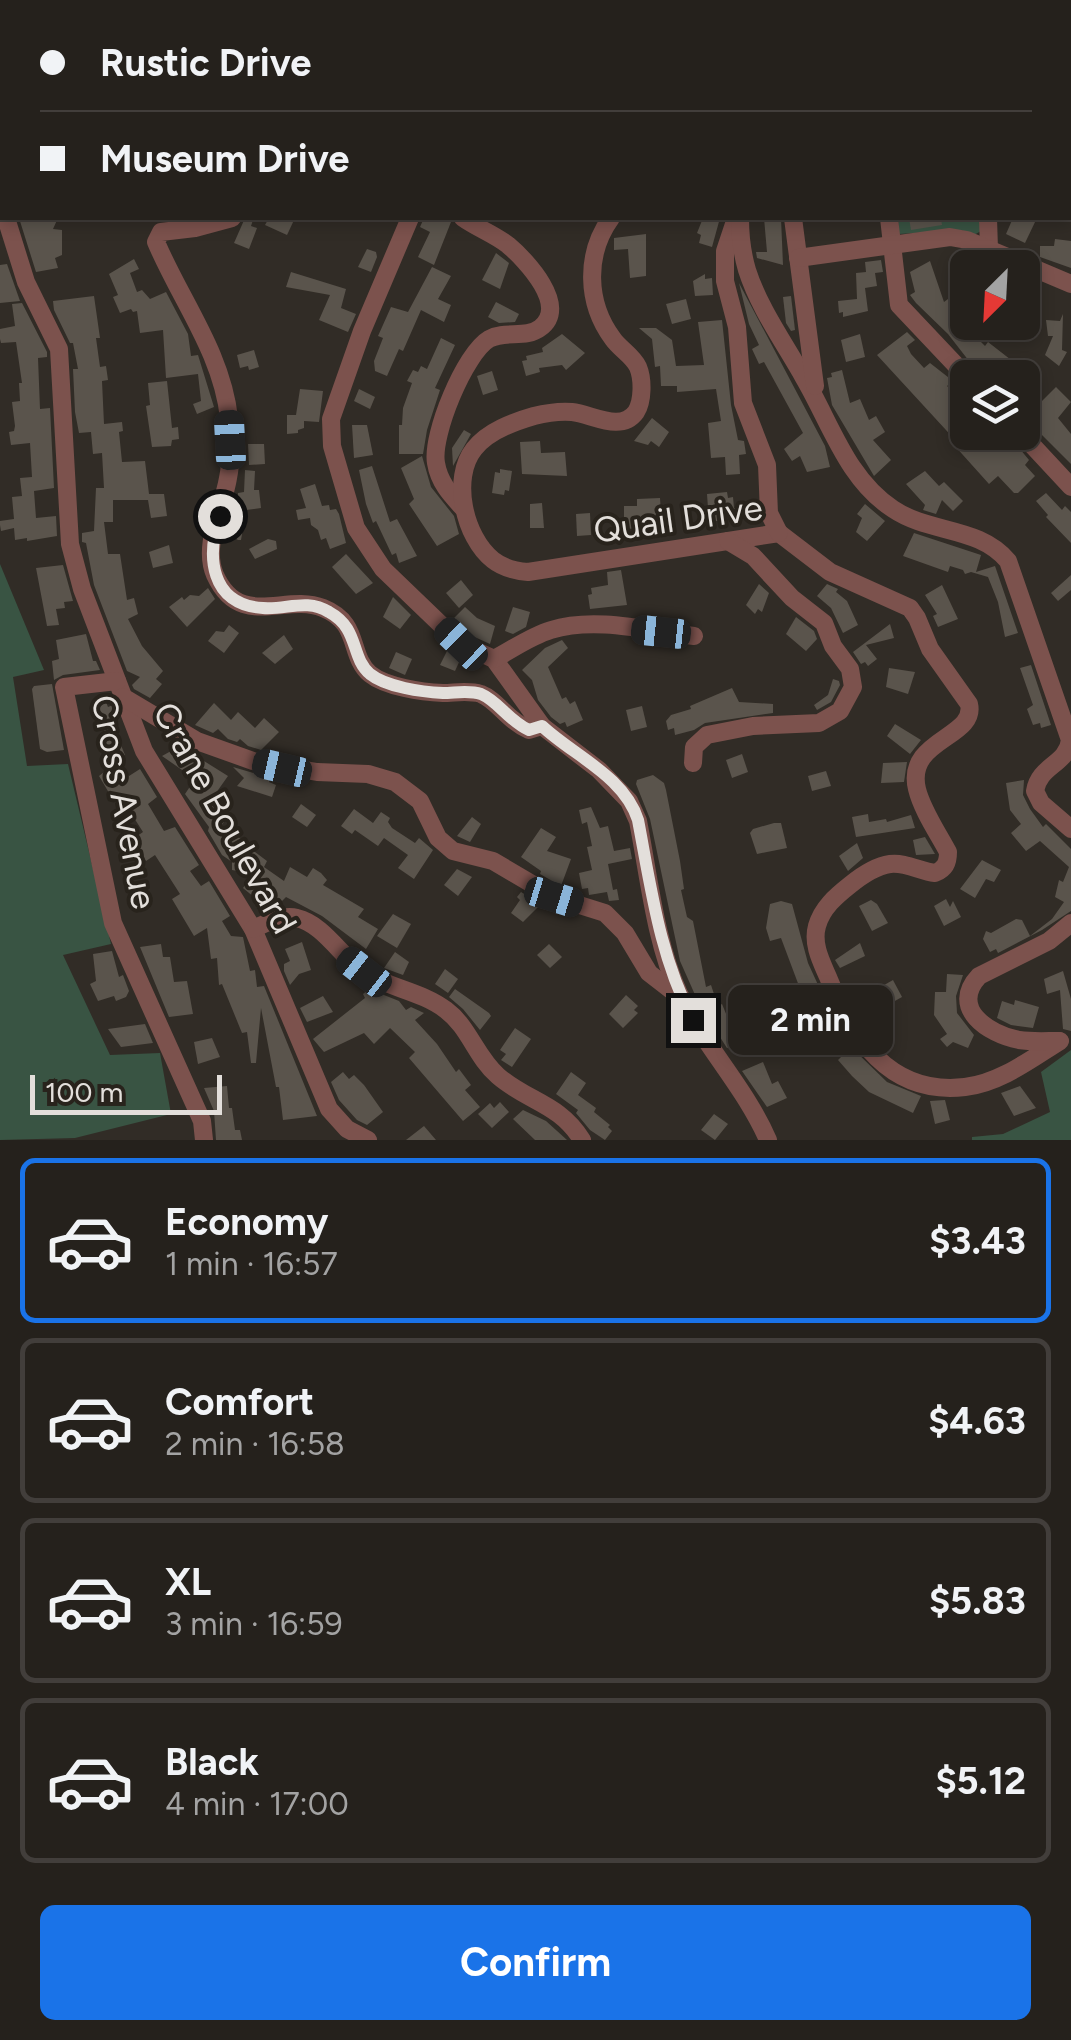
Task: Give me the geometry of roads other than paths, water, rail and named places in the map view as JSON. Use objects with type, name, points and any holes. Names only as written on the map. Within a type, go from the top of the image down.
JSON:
[{"type":"street","name":"Crane Boulevard","points":[[7,220],[26,282],[59,348],[72,556],[82,589],[144,751],[253,929],[337,1120],[342,1140]]},
{"type":"street","points":[[225,220],[161,232],[156,242],[218,367],[227,403],[229,472],[210,549],[217,579],[230,596],[250,606],[305,604],[336,616],[352,634],[363,666],[373,676],[429,692],[478,693],[491,700],[516,725],[529,730],[542,726]]},
{"type":"street","points":[[409,220],[332,419],[332,446],[356,528],[374,558],[461,644],[494,659],[542,726],[600,770],[635,811],[664,952],[680,997],[753,1107],[768,1140]]},
{"type":"street","points":[[466,220],[492,234],[525,262],[550,306],[546,323],[540,328],[499,334],[477,348],[438,431],[436,462],[440,478],[469,518]]},
{"type":"street","name":"Quail Drive","points":[[610,220],[593,258],[593,296],[606,328],[640,370],[640,403],[636,412],[620,422],[553,412],[493,432],[472,451],[466,464],[462,492],[477,541],[505,568],[528,572],[779,533],[830,572],[910,608],[930,649],[970,704],[971,712],[964,724],[931,747],[917,767],[917,789],[948,852],[946,866],[934,872],[902,864],[879,866],[843,890],[820,917],[815,942],[844,1018],[864,1045],[894,1071],[928,1085],[947,1088],[980,1084],[1066,1040]]},
{"type":"street","points":[[737,220],[724,251],[725,281],[737,327],[743,402],[767,465],[769,514],[779,533]]},
{"type":"street","points":[[738,220],[754,288],[820,405],[839,448],[857,474],[887,505],[925,526],[989,542],[1008,561],[1070,740],[1066,756],[1040,775],[1035,790],[1041,803],[1071,829]]},
{"type":"street","points":[[794,220],[811,370],[820,405]]},
{"type":"street","points":[[890,220],[900,306],[951,360]]},
{"type":"street","points":[[988,220],[989,249]]},
{"type":"street","points":[[798,258],[950,237],[968,240],[1071,284]]},
{"type":"street","points":[[1037,450],[1071,486]]},
{"type":"street","points":[[693,763],[694,747],[707,735],[753,726],[819,723],[840,712],[853,686],[850,669],[832,646],[824,623],[792,598],[754,556],[728,541]]},
{"type":"street","points":[[494,659],[537,635],[566,626],[595,625],[694,636]]},
{"type":"street","name":"Cross Avenue","points":[[120,689],[64,687],[112,923],[202,1121],[204,1140]]},
{"type":"street","points":[[120,689],[197,740],[253,761],[318,772],[368,774],[395,782],[420,802],[438,838],[453,851],[493,862],[554,897],[605,913],[625,933],[649,973],[680,997]]},
{"type":"street","points":[[253,929],[280,918],[300,918],[364,972],[442,1006],[464,1028],[494,1073],[563,1115],[582,1140]]},
{"type":"street","points":[[1066,1040],[1029,1041],[997,1033],[974,1016],[968,991],[979,976],[1049,941],[1071,923]]},
{"type":"street","points":[[337,1120],[368,1140]]}]
